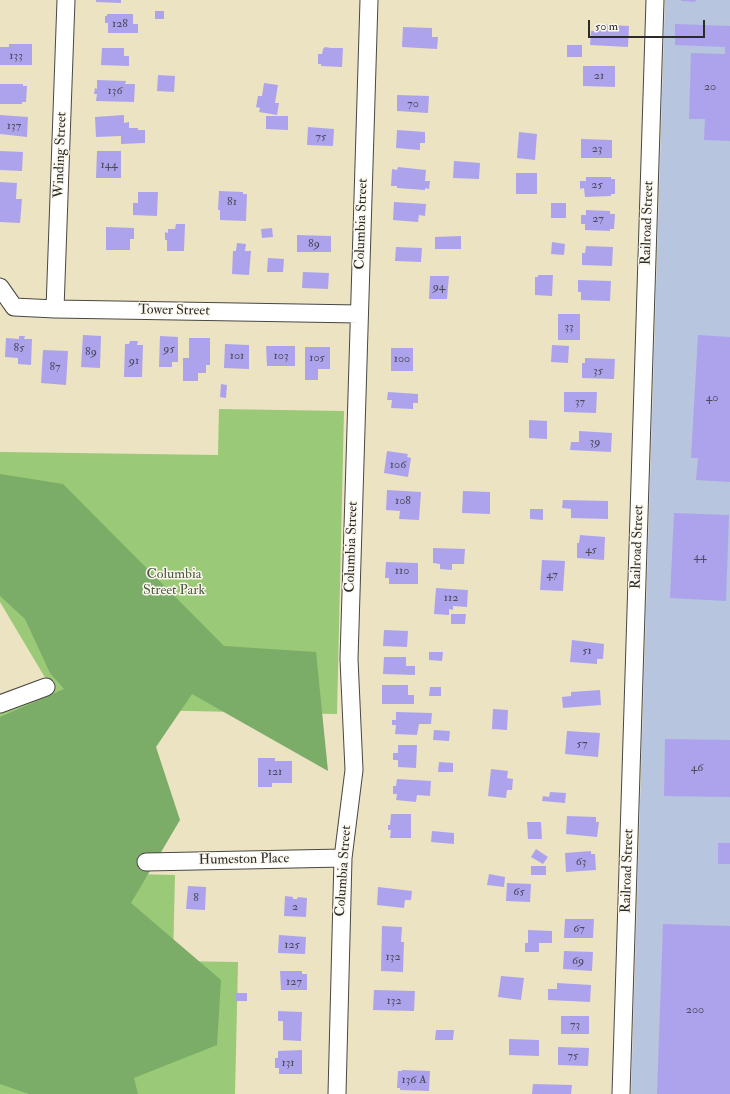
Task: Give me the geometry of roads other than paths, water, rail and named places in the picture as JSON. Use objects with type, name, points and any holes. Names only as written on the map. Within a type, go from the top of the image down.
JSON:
[{"type":"street","name":"Winding Street","points":[[55,309],[66,0]]},
{"type":"street","name":"Columbia Street","points":[[337,1094],[342,858],[354,770],[349,659],[369,0]]},
{"type":"street","name":"Railroad Street","points":[[621,1094],[655,0]]},
{"type":"street","name":"Tower Street","points":[[0,287],[14,307],[359,314]]},
{"type":"street","points":[[0,704],[46,687]]},
{"type":"street","name":"Humeston Place","points":[[146,862],[342,858]]},
{"type":"park label","name":"Columbia Street Park","points":[[174,584]]}]
